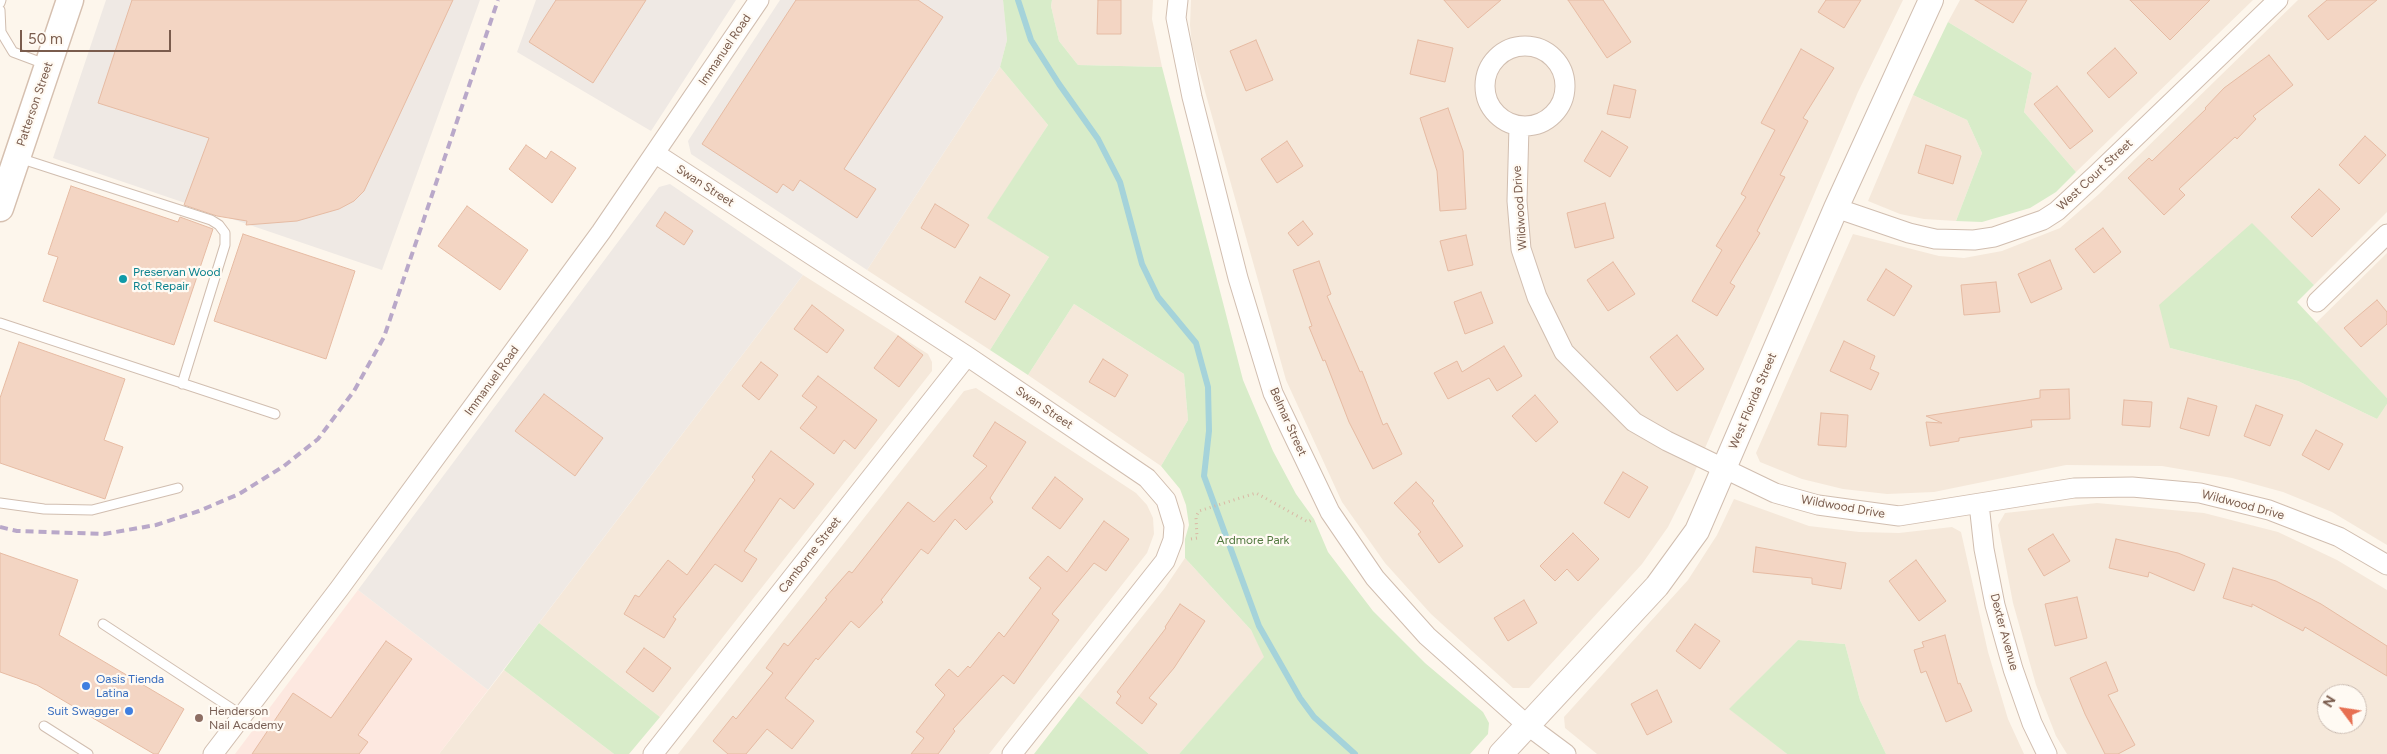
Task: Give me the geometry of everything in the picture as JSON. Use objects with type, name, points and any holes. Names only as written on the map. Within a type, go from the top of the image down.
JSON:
[{"type":"main road","name":"Patterson Street","points":[[0,208],[70,0]]},
{"type":"street","name":"Immanuel Road","points":[[213,754],[601,232],[656,154],[759,0]]},
{"type":"street","name":"Belmar Street","points":[[1178,0],[1176,18],[1190,88],[1238,278],[1273,393],[1330,512],[1375,578],[1427,636],[1527,725],[1566,754]]},
{"type":"street","name":"West Florida Street","points":[[1501,754],[1658,586],[1697,531],[1836,208],[1931,0]]},
{"type":"street","name":"West Court Street","points":[[1836,208],[1909,233],[1936,239],[1974,240],[1994,237],[2043,220],[2056,211],[2098,173],[2278,0]]},
{"type":"street","points":[[1524,46],[1538,48],[1550,54],[1560,65],[1565,78],[1566,92],[1561,105],[1554,115],[1544,123],[1531,127],[1519,126],[1506,122],[1496,114],[1489,104],[1485,92],[1486,79],[1490,67],[1499,56],[1511,49],[1524,46]]},
{"type":"street","name":"Wildwood Drive","points":[[1519,126],[1517,201],[1521,249],[1537,297],[1564,352],[1634,422],[1724,469],[1775,493],[1818,506],[1899,516],[2074,488],[2132,487],[2200,493],[2269,510],[2339,537],[2387,565]]},
{"type":"street","name":"Swan Street","points":[[656,154],[967,356],[1147,478],[1166,500],[1174,526],[1173,540],[1165,561],[1012,754]]},
{"type":"street","points":[[2317,302],[2387,234]]},
{"type":"street","name":"Camborne Street","points":[[653,754],[967,356]]},
{"type":"street","name":"Dexter Avenue","points":[[1979,504],[1984,549],[1995,605],[2013,669],[2032,723],[2047,754]]},
{"type":"lane","points":[[0,10],[1,32],[13,52],[48,65]]},
{"type":"lane","points":[[17,157],[211,220],[226,233],[225,244],[182,384]]},
{"type":"lane","points":[[0,323],[275,414]]},
{"type":"lane","points":[[0,503],[44,509],[92,510],[178,488]]},
{"type":"lane","points":[[103,624],[174,668],[243,716]]},
{"type":"lane","points":[[44,726],[88,754]]},
{"type":"path","points":[[1210,508],[1256,493],[1308,522],[1330,512]]},
{"type":"shaded area","points":[[106,0],[480,0],[382,270],[53,158]]},
{"type":"shaded area","points":[[536,0],[736,0],[651,131],[517,52]]},
{"type":"shaded area","points":[[780,0],[1003,0],[1007,40],[1000,67],[867,270],[691,154],[688,141]]},
{"type":"shaded area","points":[[1052,0],[1153,0],[1152,19],[1162,67],[1078,65],[1059,41],[1051,6]]},
{"type":"shaded area","points":[[1191,0],[1903,0],[1858,92],[1690,483],[1668,527],[1642,564],[1529,688],[1513,688],[1431,614],[1385,563],[1342,502],[1286,380],[1192,45],[1190,25]]},
{"type":"shaded area","points":[[1960,0],[2253,0],[2076,172],[2024,112],[2032,73],[1948,22]]},
{"type":"shaded area","points":[[2298,0],[2387,0],[2387,212],[2314,285],[2252,224],[2170,348],[2298,381],[2377,419],[2387,404],[2387,545],[2332,512],[2283,492],[2232,478],[2162,466],[2066,465],[1934,492],[1887,494],[1843,489],[1802,479],[1760,462],[1756,453],[1853,234],[1939,256],[1964,258],[2002,251],[2060,228],[2099,194]]},
{"type":"shaded area","points":[[1000,67],[1048,125],[988,218],[1049,257],[990,350],[867,270]]},
{"type":"shaded area","points":[[1913,95],[1967,120],[1982,153],[1956,221],[1924,219],[1900,214],[1868,201]]},
{"type":"shaded area","points":[[670,184],[803,275],[488,690],[358,590],[659,187]]},
{"type":"shaded area","points":[[2387,253],[2387,398],[2316,323]]},
{"type":"shaded area","points":[[803,275],[928,354],[932,362],[932,371],[660,717],[539,623]]},
{"type":"shaded area","points":[[1074,304],[1184,374],[1188,420],[1161,466],[1028,375]]},
{"type":"shaded area","points":[[976,388],[1136,493],[1147,505],[1153,518],[1154,534],[1147,553],[989,754],[678,754],[964,391]]},
{"type":"shaded area","points":[[1734,499],[1809,526],[1859,532],[1899,533],[1952,527],[1961,532],[1988,652],[2008,719],[2024,754],[1886,754],[1860,700],[1845,644],[1798,640],[1730,709],[1787,754],[1597,754],[1565,728],[1564,717],[1688,580],[1717,535]]},
{"type":"shaded area","points":[[2097,503],[2204,513],[2278,532],[2337,560],[2387,590],[2387,754],[2067,754],[2056,736],[2036,685],[2013,603],[1998,525],[2005,513]]},
{"type":"shaded area","points":[[1185,558],[1251,630],[1265,657],[1179,754],[1149,754],[1079,696],[1164,589]]},
{"type":"shaded area","points":[[358,590],[488,690],[439,754],[235,754]]},
{"type":"shaded area","points":[[504,670],[614,754],[439,754]]},
{"type":"green space","name":"Ardmore Park","points":[[1003,0],[1052,0],[1051,6],[1059,41],[1078,65],[1162,67],[1243,380],[1273,451],[1296,494],[1314,519],[1328,552],[1373,611],[1425,663],[1483,712],[1489,723],[1488,734],[1470,754],[1179,754],[1264,657],[1251,630],[1185,558],[1185,539],[1189,525],[1186,505],[1180,489],[1161,466],[1188,420],[1184,374],[1074,304],[1028,375],[990,350],[1049,257],[987,218],[1048,125],[1000,67],[1007,40]]},
{"type":"green space","points":[[1948,22],[2032,73],[2024,112],[2076,172],[2056,192],[2030,208],[1982,222],[1956,221],[1982,153],[1967,120],[1913,95]]},
{"type":"green space","points":[[2252,223],[2314,285],[2297,302],[2387,398],[2387,404],[2377,419],[2298,381],[2170,348],[2159,305]]},
{"type":"green space","points":[[539,623],[660,717],[629,754],[614,754],[504,670]]},
{"type":"green space","points":[[1798,640],[1845,644],[1860,700],[1886,754],[1787,754],[1729,709]]},
{"type":"green space","points":[[1079,696],[1149,754],[1034,754]]},
{"type":"building","points":[[132,0],[453,0],[364,191],[354,201],[339,209],[297,221],[246,225],[247,221],[217,216],[184,205],[209,138],[98,103]]},
{"type":"building","points":[[556,0],[646,0],[593,83],[529,42]]},
{"type":"building","points":[[796,0],[918,0],[943,17],[844,169],[876,189],[857,218],[800,180],[793,191],[783,184],[777,193],[702,144]]},
{"type":"building","points":[[1098,0],[1121,0],[1121,34],[1097,34]]},
{"type":"building","points":[[1444,0],[1501,0],[1468,28]]},
{"type":"building","points":[[1568,0],[1603,0],[1631,42],[1607,58]]},
{"type":"building","points":[[1826,0],[1861,0],[1844,28],[1818,12]]},
{"type":"building","points":[[1975,0],[2027,0],[2013,23]]},
{"type":"building","points":[[2130,0],[2210,0],[2170,40]]},
{"type":"building","points":[[2327,0],[2377,0],[2328,40],[2308,16]]},
{"type":"building","points":[[1256,40],[1273,80],[1246,91],[1230,51]]},
{"type":"building","points":[[1418,40],[1453,48],[1445,82],[1410,74]]},
{"type":"building","points":[[2115,48],[2137,73],[2109,98],[2087,73]]},
{"type":"building","points":[[1801,49],[1834,68],[1803,118],[1808,121],[1780,175],[1785,177],[1757,231],[1760,233],[1730,283],[1735,286],[1717,316],[1692,301],[1722,250],[1716,246],[1746,197],[1741,194],[1775,130],[1761,123]]},
{"type":"building","points":[[2269,55],[2293,85],[2253,116],[2256,119],[2237,139],[2235,137],[2179,189],[2185,195],[2164,215],[2128,178],[2149,158],[2152,161],[2206,109],[2224,88]]},
{"type":"building","points":[[1614,85],[1636,90],[1630,118],[1607,114]]},
{"type":"building","points":[[2057,86],[2093,131],[2070,149],[2034,104]]},
{"type":"building","points":[[1448,108],[1463,151],[1466,209],[1440,211],[1437,171],[1420,118]]},
{"type":"building","points":[[1602,131],[1628,147],[1610,177],[1584,161]]},
{"type":"building","points":[[2365,136],[2386,155],[2359,184],[2339,165]]},
{"type":"building","points":[[1287,141],[1303,166],[1277,183],[1261,159]]},
{"type":"building","points":[[526,145],[546,159],[551,151],[576,168],[552,203],[509,169]]},
{"type":"building","points":[[1926,145],[1961,156],[1953,184],[1918,173]]},
{"type":"building","name":"Preservan Wood Rot Repair","points":[[71,186],[178,222],[180,217],[213,229],[174,345],[43,301],[58,257],[48,254]]},
{"type":"building","points":[[2319,189],[2340,209],[2312,237],[2291,217]]},
{"type":"building","points":[[1605,203],[1614,238],[1575,248],[1567,213]]},
{"type":"building","points":[[935,204],[969,225],[955,248],[921,228]]},
{"type":"building","points":[[467,206],[528,250],[500,290],[438,246]]},
{"type":"building","points":[[665,212],[693,231],[684,245],[656,226]]},
{"type":"building","points":[[1303,221],[1313,234],[1298,246],[1288,233]]},
{"type":"building","points":[[2103,228],[2121,252],[2094,273],[2075,249]]},
{"type":"building","points":[[243,234],[355,271],[326,359],[214,321]]},
{"type":"building","points":[[1466,235],[1473,265],[1448,271],[1440,241]]},
{"type":"building","points":[[2050,260],[2062,289],[2031,303],[2018,274]]},
{"type":"building","points":[[1319,261],[1331,294],[1327,296],[1360,372],[1362,371],[1383,425],[1387,423],[1402,454],[1373,469],[1349,422],[1325,360],[1323,361],[1309,327],[1312,326],[1293,270]]},
{"type":"building","points":[[1613,262],[1635,294],[1608,311],[1587,280]]},
{"type":"building","points":[[1886,269],[1912,286],[1894,316],[1867,300]]},
{"type":"building","points":[[980,277],[1010,295],[995,320],[965,302]]},
{"type":"building","points":[[1996,282],[2000,312],[1964,315],[1961,285]]},
{"type":"building","points":[[1481,292],[1493,323],[1465,334],[1454,302]]},
{"type":"building","points":[[2377,300],[2387,312],[2387,324],[2361,347],[2344,328]]},
{"type":"building","points":[[812,305],[844,330],[827,353],[794,329]]},
{"type":"building","points":[[1677,335],[1704,369],[1677,391],[1650,357]]},
{"type":"building","points":[[898,336],[923,355],[899,387],[874,368]]},
{"type":"building","points":[[1844,341],[1875,356],[1870,369],[1879,373],[1871,390],[1830,371]]},
{"type":"building","points":[[19,342],[125,379],[104,440],[123,447],[105,499],[0,463],[0,398]]},
{"type":"building","points":[[1504,346],[1522,376],[1497,391],[1489,378],[1448,399],[1434,373],[1457,361],[1462,372]]},
{"type":"building","points":[[1103,359],[1128,375],[1115,397],[1089,382]]},
{"type":"building","points":[[761,362],[778,375],[759,400],[742,386]]},
{"type":"building","points":[[818,376],[877,420],[855,449],[844,440],[834,454],[800,428],[817,407],[802,396]]},
{"type":"building","points":[[2069,389],[2070,419],[2031,420],[2032,427],[1959,438],[1959,441],[1930,446],[1926,422],[1942,423],[1926,416],[2040,398],[2040,390]]},
{"type":"building","points":[[544,394],[603,438],[575,476],[515,431]]},
{"type":"building","points":[[1535,395],[1558,422],[1536,442],[1512,416]]},
{"type":"building","points":[[2188,398],[2217,406],[2209,436],[2180,428]]},
{"type":"building","points":[[2124,400],[2152,402],[2150,427],[2122,425]]},
{"type":"building","points":[[2256,405],[2283,415],[2270,446],[2244,436]]},
{"type":"building","points":[[1821,413],[1848,415],[1846,447],[1818,445]]},
{"type":"building","points":[[995,422],[1026,442],[990,498],[993,502],[966,530],[955,519],[928,554],[921,549],[881,600],[883,602],[859,628],[851,621],[818,660],[816,658],[785,698],[814,721],[792,749],[767,729],[746,754],[728,754],[713,741],[733,716],[736,719],[773,673],[766,668],[784,643],[788,646],[827,599],[825,598],[849,571],[852,573],[908,502],[934,522],[987,466],[973,456]]},
{"type":"building","points":[[2316,430],[2343,444],[2329,470],[2302,455]]},
{"type":"building","points":[[771,451],[814,484],[794,509],[780,498],[744,551],[757,559],[742,582],[715,564],[673,617],[676,619],[664,638],[624,614],[635,595],[639,597],[668,560],[687,575],[755,480],[752,477]]},
{"type":"building","points":[[1623,472],[1648,487],[1629,518],[1604,503]]},
{"type":"building","points":[[1055,477],[1083,499],[1060,529],[1032,508]]},
{"type":"building","points":[[1416,482],[1434,501],[1432,503],[1463,546],[1439,563],[1418,534],[1421,532],[1394,503]]},
{"type":"building","points":[[1104,521],[1129,539],[1106,571],[1094,563],[1052,614],[1059,620],[1014,684],[1003,675],[953,729],[955,731],[938,754],[911,754],[924,738],[916,732],[945,695],[935,685],[949,669],[958,677],[968,666],[970,668],[999,632],[1004,637],[1041,588],[1029,578],[1048,556],[1067,572]]},
{"type":"building","points":[[1573,533],[1599,559],[1578,581],[1567,569],[1555,581],[1540,566]]},
{"type":"building","points":[[2053,534],[2070,561],[2044,576],[2028,549]]},
{"type":"building","points":[[2116,539],[2178,553],[2205,564],[2194,591],[2149,572],[2148,577],[2109,568]]},
{"type":"building","points":[[1756,547],[1846,563],[1841,589],[1812,584],[1812,578],[1753,572]]},
{"type":"building","points":[[0,553],[78,580],[59,635],[184,709],[158,754],[154,754],[37,685],[0,672]]},
{"type":"building","points":[[1916,560],[1946,601],[1919,621],[1889,581]]},
{"type":"building","points":[[2233,568],[2276,581],[2321,604],[2387,646],[2387,676],[2305,627],[2303,631],[2252,604],[2252,607],[2223,598]]},
{"type":"building","points":[[2077,597],[2087,638],[2055,646],[2045,604]]},
{"type":"building","points":[[1524,600],[1537,623],[1508,641],[1494,618]]},
{"type":"building","points":[[1180,604],[1205,621],[1174,668],[1149,698],[1157,704],[1142,724],[1116,703],[1121,696],[1117,692],[1166,628]]},
{"type":"building","points":[[1695,624],[1720,641],[1700,669],[1676,651]]},
{"type":"building","points":[[1945,635],[1958,684],[1960,683],[1972,711],[1946,722],[1926,671],[1921,673],[1914,650],[1924,647],[1922,642]]},
{"type":"building","points":[[386,641],[412,659],[358,735],[368,742],[359,754],[252,754],[293,693],[331,718]]},
{"type":"building","points":[[644,648],[671,668],[653,692],[626,672]]},
{"type":"building","points":[[2106,662],[2118,691],[2108,695],[2135,745],[2118,754],[2105,754],[2070,678]]},
{"type":"building","points":[[1657,690],[1672,722],[1647,735],[1631,704]]},
{"type":"waterway","points":[[1018,0],[1031,40],[1098,139],[1120,182],[1142,264],[1158,297],[1196,343],[1208,387],[1209,431],[1204,476],[1259,626],[1300,698],[1314,717],[1355,754]]},
{"type":"railway","points":[[0,527],[17,531],[104,534],[156,525],[199,511],[239,494],[284,466],[318,439],[354,391],[384,337],[498,0]]},
{"type":"place","name":"Preservan Wood Rot Repair","points":[[123,279]]},
{"type":"place","name":"Oasis Tienda Latina","points":[[86,686]]},
{"type":"place","name":"Suit Swagger","points":[[129,711]]},
{"type":"place","name":"Henderson Nail Academy","points":[[199,718]]}]
